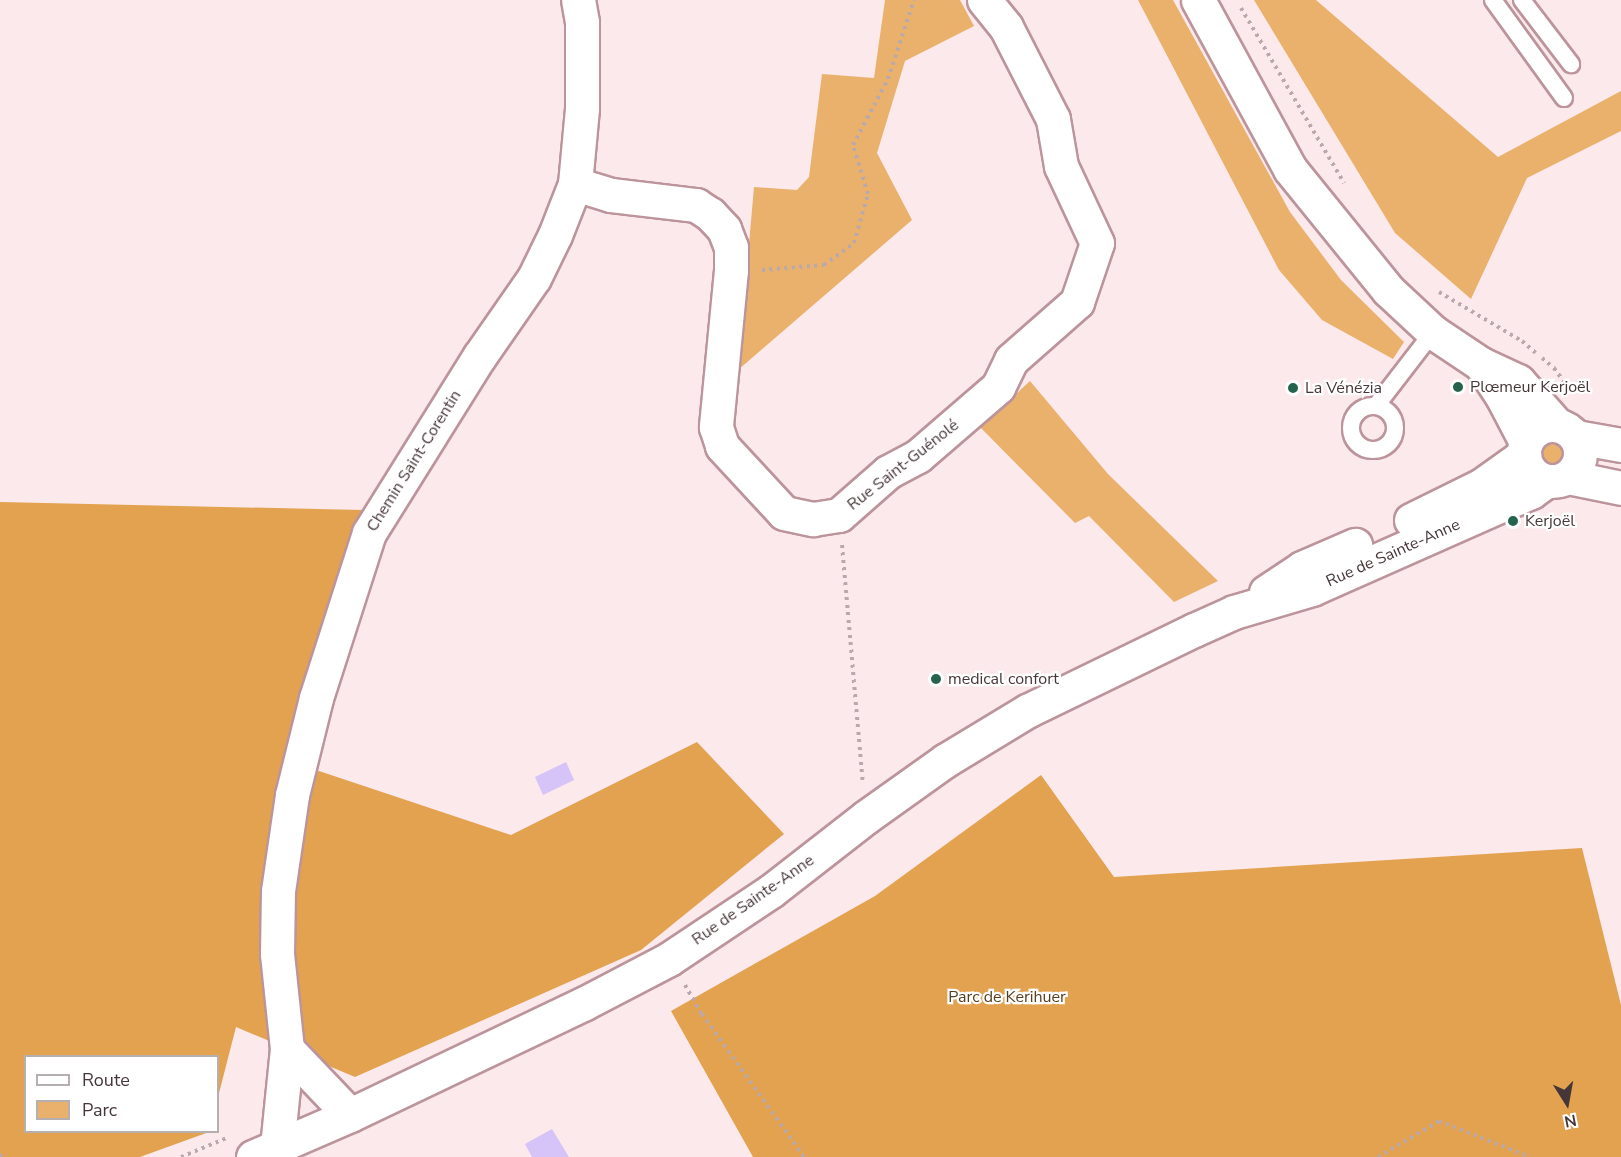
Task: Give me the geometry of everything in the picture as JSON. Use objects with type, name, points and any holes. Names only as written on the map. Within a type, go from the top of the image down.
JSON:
[{"type":"street","name":"Chemin Saint-Corentin","points":[[265,1152],[287,1049],[277,954],[281,854],[292,795],[316,698],[369,533],[386,502],[479,357],[534,278],[555,235],[575,184],[582,108],[582,22],[578,0]]},
{"type":"street","name":"Rue Saint-Guénolé","points":[[575,184],[611,195],[696,205],[710,214],[724,229],[731,246],[731,270],[716,428],[722,446],[784,513],[813,519],[839,515],[888,472],[918,456],[998,387],[1011,360],[1077,302],[1097,243],[1061,166],[1053,119],[1006,27],[984,0]]},
{"type":"street","points":[[1198,0],[1290,169],[1388,290],[1433,332],[1481,364],[1518,381],[1567,431],[1580,448],[1580,459],[1576,469],[1557,479]]},
{"type":"street","points":[[1481,364],[1502,396],[1525,448],[1528,469],[1557,479],[1621,488]]},
{"type":"street","points":[[1525,448],[1536,429],[1567,431],[1621,445]]},
{"type":"street","name":"Rue de Sainte-Anne","points":[[265,1152],[350,1115],[583,1004],[669,959],[771,891],[866,817],[986,735],[1077,685],[1234,612],[1302,568],[1436,509],[1482,485],[1525,448]]},
{"type":"street","name":"Rue de Sainte-Anne","points":[[1234,612],[1312,589],[1557,479]]},
{"type":"street","points":[[287,1049],[350,1115]]},
{"type":"lane","points":[[1493,0],[1564,98]]},
{"type":"lane","points":[[1522,0],[1571,64]]},
{"type":"lane","points":[[1377,406],[1433,332]]},
{"type":"path","points":[[731,270],[783,270],[824,265],[854,243],[868,194],[853,145],[888,79],[914,0]]},
{"type":"path","points":[[1236,0],[1347,187]]},
{"type":"path","points":[[1436,290],[1522,341],[1554,368],[1568,387]]},
{"type":"path","points":[[844,574],[864,789]]},
{"type":"path","points":[[669,959],[702,1014],[804,1157]]},
{"type":"path","points":[[1378,1157],[1439,1121],[1530,1157]]},
{"type":"green space","points":[[885,0],[960,0],[974,26],[905,61],[877,153],[912,220],[738,370],[754,187],[797,190],[809,177],[822,74],[874,78]]},
{"type":"green space","points":[[1138,0],[1173,0],[1290,212],[1341,280],[1404,342],[1393,359],[1322,320],[1279,270]]},
{"type":"green space","points":[[1254,0],[1316,0],[1498,157],[1621,91],[1621,131],[1527,178],[1471,299],[1395,233]]},
{"type":"green space","points":[[1030,381],[1108,474],[1218,581],[1174,602],[1089,516],[1075,523],[980,427]]},
{"type":"green space","points":[[1552,437],[1563,442],[1568,453],[1563,464],[1552,469],[1541,464],[1536,453],[1541,442]]},
{"type":"green space","points":[[0,502],[362,510],[313,769],[511,835],[697,742],[784,834],[641,950],[355,1077],[236,1027],[219,1093],[219,1055],[24,1055],[24,1133],[206,1133],[140,1157],[0,1157]]},
{"type":"green space","name":"Parc de Kerihuer","points":[[1041,775],[1114,877],[1582,848],[1621,1005],[1621,1157],[753,1157],[671,1011],[875,896]]},
{"type":"shaded area","points":[[566,762],[574,780],[543,795],[535,777]]},
{"type":"shaded area","points":[[552,1129],[569,1157],[532,1157],[525,1144]]},
{"type":"place","name":"Plœmeur Kerjoël","points":[[1458,387]]},
{"type":"place","name":"La Vénézia","points":[[1293,388]]},
{"type":"place","name":"Kerjoël","points":[[1513,521]]},
{"type":"place","name":"medical confort","points":[[936,679]]}]
